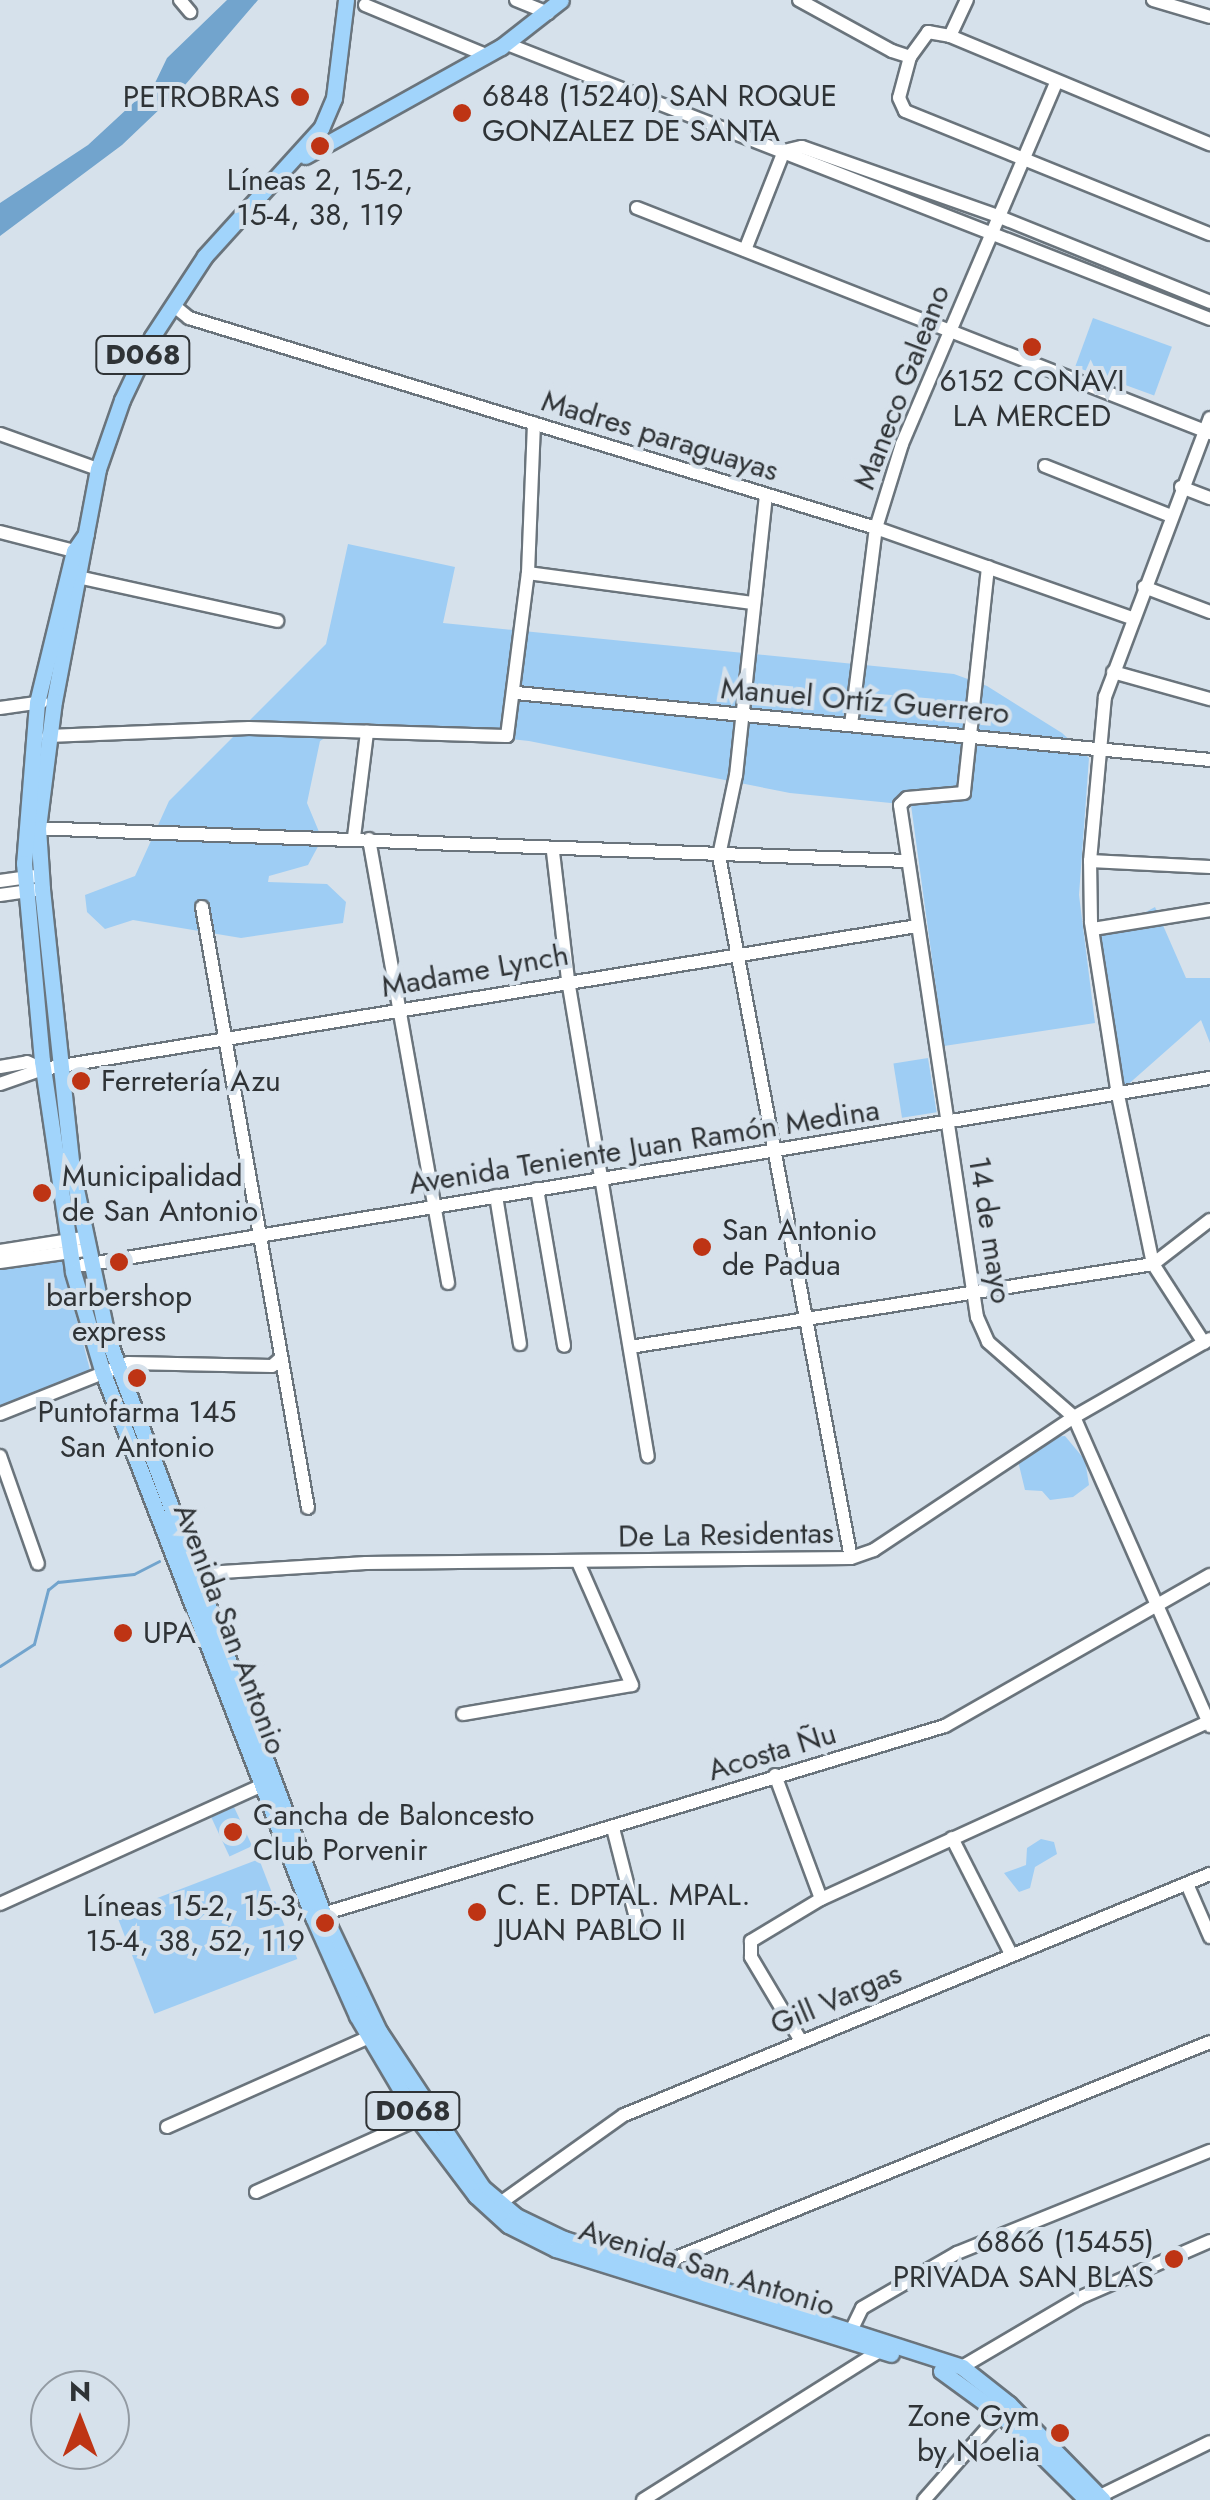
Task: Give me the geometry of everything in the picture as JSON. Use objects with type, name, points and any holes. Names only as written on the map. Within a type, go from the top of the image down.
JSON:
[{"type":"main road","name":"Avenida San Antonio","points":[[31,828],[48,736],[46,702],[82,578],[98,469],[122,400],[173,305],[205,256],[293,163],[331,106],[346,0]]},
{"type":"main road","points":[[293,163],[360,122],[506,44],[560,0]]},
{"type":"main road","points":[[331,106],[340,122],[360,122]]},
{"type":"main road","name":"Avenida San Antonio","points":[[86,534],[74,552],[46,702],[31,828],[51,1068],[65,1170],[78,1252],[110,1370],[318,1915],[374,2035],[476,2196],[508,2225],[556,2250],[662,2276]]},
{"type":"main road","name":"Avenida San Antonio","points":[[424,2116],[499,2204],[564,2239],[662,2276],[962,2368],[1095,2499]]},
{"type":"main road","name":"Avenida San Antonio","points":[[848,2336],[956,2376],[1005,2409]]},
{"type":"street","points":[[180,0],[190,12]]},
{"type":"street","points":[[516,0],[548,13]]},
{"type":"street","points":[[799,0],[910,56]]},
{"type":"street","points":[[950,36],[967,0]]},
{"type":"street","points":[[1153,0],[1210,18]]},
{"type":"street","points":[[365,5],[486,55]]},
{"type":"street","points":[[1210,144],[950,36],[928,32],[910,56],[899,98],[905,110],[1210,234]]},
{"type":"street","points":[[506,44],[784,151],[995,215],[1210,302]]},
{"type":"street","name":"Maneco Galeano","points":[[851,724],[876,528],[902,444],[1019,158],[1056,83]]},
{"type":"street","points":[[745,250],[784,151]]},
{"type":"street","points":[[800,153],[1210,319]]},
{"type":"street","points":[[637,208],[1208,428],[1182,486],[1113,672],[1100,748],[1090,861],[1092,929],[1118,1095],[1152,1264],[1207,1341]]},
{"type":"street","name":"Madres paraguayas","points":[[173,305],[189,318],[876,528],[1132,618]]},
{"type":"street","points":[[48,736],[249,728],[507,736],[516,693],[528,573],[534,423]]},
{"type":"street","points":[[0,434],[98,469]]},
{"type":"street","points":[[1045,466],[1171,516]]},
{"type":"street","points":[[1182,486],[1210,498]]},
{"type":"street","points":[[766,495],[739,715],[736,776],[719,856],[742,953],[851,1558]]},
{"type":"street","points":[[0,532],[74,552]]},
{"type":"street","points":[[967,735],[988,567]]},
{"type":"street","points":[[528,573],[754,603]]},
{"type":"street","points":[[82,578],[277,622]]},
{"type":"street","points":[[1144,587],[1210,612]]},
{"type":"street","points":[[1113,672],[1210,699]]},
{"type":"street","name":"Manuel Ortíz Guerrero","points":[[516,693],[1210,760]]},
{"type":"street","points":[[0,708],[46,702]]},
{"type":"street","points":[[367,732],[361,838],[398,1010],[448,1283]]},
{"type":"street","name":"14 de mayo","points":[[967,735],[962,796],[901,802],[916,926],[974,1296],[988,1342],[1074,1417],[1160,1602],[1209,1723]]},
{"type":"street","points":[[31,828],[361,838],[553,852],[907,861]]},
{"type":"street","points":[[553,852],[568,980],[648,1456]]},
{"type":"street","points":[[1090,861],[1210,867]]},
{"type":"street","points":[[0,881],[34,883]]},
{"type":"street","points":[[0,895],[34,883]]},
{"type":"street","points":[[202,907],[308,1508]]},
{"type":"street","points":[[1092,929],[1210,910]]},
{"type":"street","name":"Madame Lynch","points":[[51,1068],[568,980],[916,926]]},
{"type":"street","points":[[0,1067],[28,1062],[51,1068]]},
{"type":"street","points":[[0,1084],[51,1068]]},
{"type":"street","name":"Avenida Teniente Juan Ramón Medina","points":[[78,1252],[259,1236],[1210,1078]]},
{"type":"street","points":[[538,1189],[564,1346]]},
{"type":"street","points":[[496,1196],[520,1344]]},
{"type":"street","points":[[630,1347],[805,1318],[974,1296],[1152,1264],[1210,1220]]},
{"type":"street","points":[[0,1252],[78,1252]]},
{"type":"street","points":[[0,1262],[78,1252]]},
{"type":"street","name":"De La Residentas","points":[[187,1576],[578,1562],[851,1558],[874,1550],[1074,1417],[1207,1341]]},
{"type":"street","points":[[0,1414],[110,1370],[163,1362],[272,1366],[279,1360]]},
{"type":"street","points":[[0,1456],[38,1564]]},
{"type":"street","points":[[463,1714],[632,1685],[578,1562]]},
{"type":"street","name":"Acosta Ñu","points":[[318,1915],[945,1726],[1210,1575]]},
{"type":"street","points":[[802,2041],[749,1949],[772,1926],[821,1898],[1209,1723]]},
{"type":"street","points":[[774,1776],[821,1898]]},
{"type":"street","points":[[0,1904],[266,1784]]},
{"type":"street","points":[[613,1828],[639,1930]]},
{"type":"street","points":[[952,1838],[1011,1954]]},
{"type":"street","name":"Gill Vargas","points":[[499,2204],[624,2115],[1210,1874]]},
{"type":"street","points":[[1187,1884],[1210,1938]]},
{"type":"street","points":[[166,2127],[374,2035]]},
{"type":"street","points":[[662,2276],[676,2258],[1210,2042]]},
{"type":"street","points":[[256,2192],[424,2116]]},
{"type":"street","points":[[848,2336],[862,2308],[956,2253],[1210,2151]]},
{"type":"street","points":[[962,2368],[1079,2298],[1210,2241]]},
{"type":"street","points":[[643,2500],[880,2350]]},
{"type":"street","points":[[924,2500],[1005,2409]]},
{"type":"street","points":[[1095,2499],[1210,2442]]},
{"type":"shaded area","points":[[227,0],[258,0],[185,85],[122,145],[0,236],[0,203],[88,145],[155,83],[167,58]]},
{"type":"shaded area","points":[[1093,318],[1172,347],[1154,396],[1075,367]]},
{"type":"shaded area","points":[[348,544],[455,567],[443,623],[954,674],[987,686],[1062,733],[1089,758],[1079,895],[1095,1023],[944,1046],[911,805],[790,793],[529,741],[364,723],[347,724],[320,741],[307,803],[322,839],[308,865],[269,876],[268,882],[327,884],[346,902],[343,923],[241,938],[133,920],[105,929],[87,912],[85,895],[135,876],[169,801],[326,644]]},
{"type":"shaded area","points":[[1155,907],[1186,978],[1210,978],[1210,1043],[1201,1020],[1124,1088],[1091,942]]},
{"type":"shaded area","points":[[928,1058],[937,1112],[902,1118],[893,1063]]},
{"type":"shaded area","points":[[61,1257],[91,1374],[0,1406],[0,1268]]},
{"type":"shaded area","points":[[1065,1436],[1085,1460],[1089,1485],[1073,1497],[1050,1500],[1042,1491],[1025,1490],[1018,1461],[1052,1437]]},
{"type":"shaded area","name":"Cancha de Baloncesto Club Porvenir","points":[[234,1807],[252,1846],[230,1857],[211,1818]]},
{"type":"shaded area","points":[[1041,1839],[1054,1842],[1057,1854],[1035,1867],[1030,1888],[1019,1892],[1004,1873],[1026,1865],[1027,1848]]},
{"type":"shaded area","points":[[259,1859],[297,1959],[155,2014],[116,1914]]},
{"type":"waterway","points":[[0,1666],[34,1644],[48,1590],[58,1582],[134,1574],[159,1561]]},
{"type":"place","name":"PETROBRAS","points":[[300,97]]},
{"type":"place","name":"6848 (15240) SAN ROQUE GONZALEZ DE SANTA","points":[[462,113]]},
{"type":"place","name":"Líneas 2, 15-2, 15-4, 38, 119","points":[[320,146]]},
{"type":"place","name":"6152 CONAVI LA MERCED","points":[[1032,347]]},
{"type":"place","name":"Ferretería Azu","points":[[81,1081]]},
{"type":"place","name":"Municipalidad de San Antonio","points":[[42,1193]]},
{"type":"place","name":"San Antonio de Padua","points":[[702,1247]]},
{"type":"place","name":"barbershop express","points":[[119,1262]]},
{"type":"place","name":"Puntofarma 145 San Antonio","points":[[137,1378]]},
{"type":"place","name":"UPA","points":[[123,1633]]},
{"type":"place","name":"Cancha de Baloncesto Club Porvenir","points":[[233,1832]]},
{"type":"place","name":"C. E. DPTAL. MPAL. JUAN PABLO II","points":[[477,1912]]},
{"type":"place","name":"Líneas 15-2, 15-3, 15-4, 38, 52, 119","points":[[325,1923]]},
{"type":"place","name":"6866 (15455) PRIVADA SAN BLAS","points":[[1174,2259]]},
{"type":"place","name":"Zone Gym by Noelia","points":[[1060,2433]]}]
